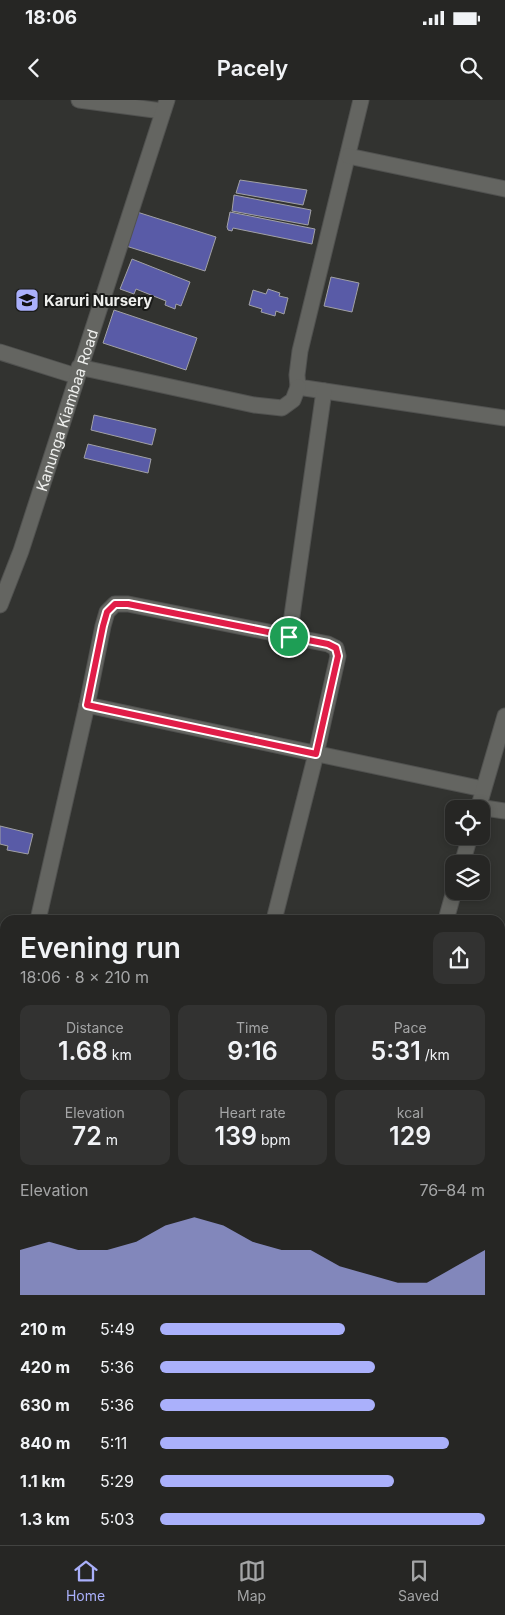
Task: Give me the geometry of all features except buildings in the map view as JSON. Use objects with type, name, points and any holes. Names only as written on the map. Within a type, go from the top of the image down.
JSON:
[{"type":"street","points":[[79,100],[165,106]]},
{"type":"street","points":[[0,352],[77,372],[254,406],[282,408],[293,400],[298,387],[297,375],[300,351],[361,100]]},
{"type":"street","name":"Kanunga Kiambaa Road","points":[[0,605],[5,572],[21,551],[77,372],[165,106]]},
{"type":"street","points":[[348,156],[505,189]]},
{"type":"street","points":[[298,387],[505,418]]},
{"type":"street","points":[[289,637],[324,391]]},
{"type":"street","points":[[39,915],[103,626],[107,612],[115,604],[128,604],[328,644],[338,651],[316,754],[275,915]]},
{"type":"street","points":[[87,705],[483,789]]},
{"type":"street","points":[[480,800],[505,716]]},
{"type":"street","points":[[490,809],[505,811]]},
{"type":"street","points":[[447,915],[452,900]]},
{"type":"place","name":"Karuri Nursery","points":[[27,300]]},
{"type":"route","points":[[115,604],[128,604],[289,637],[328,644],[338,651],[316,754],[87,705],[103,626],[107,612],[115,604]]}]
